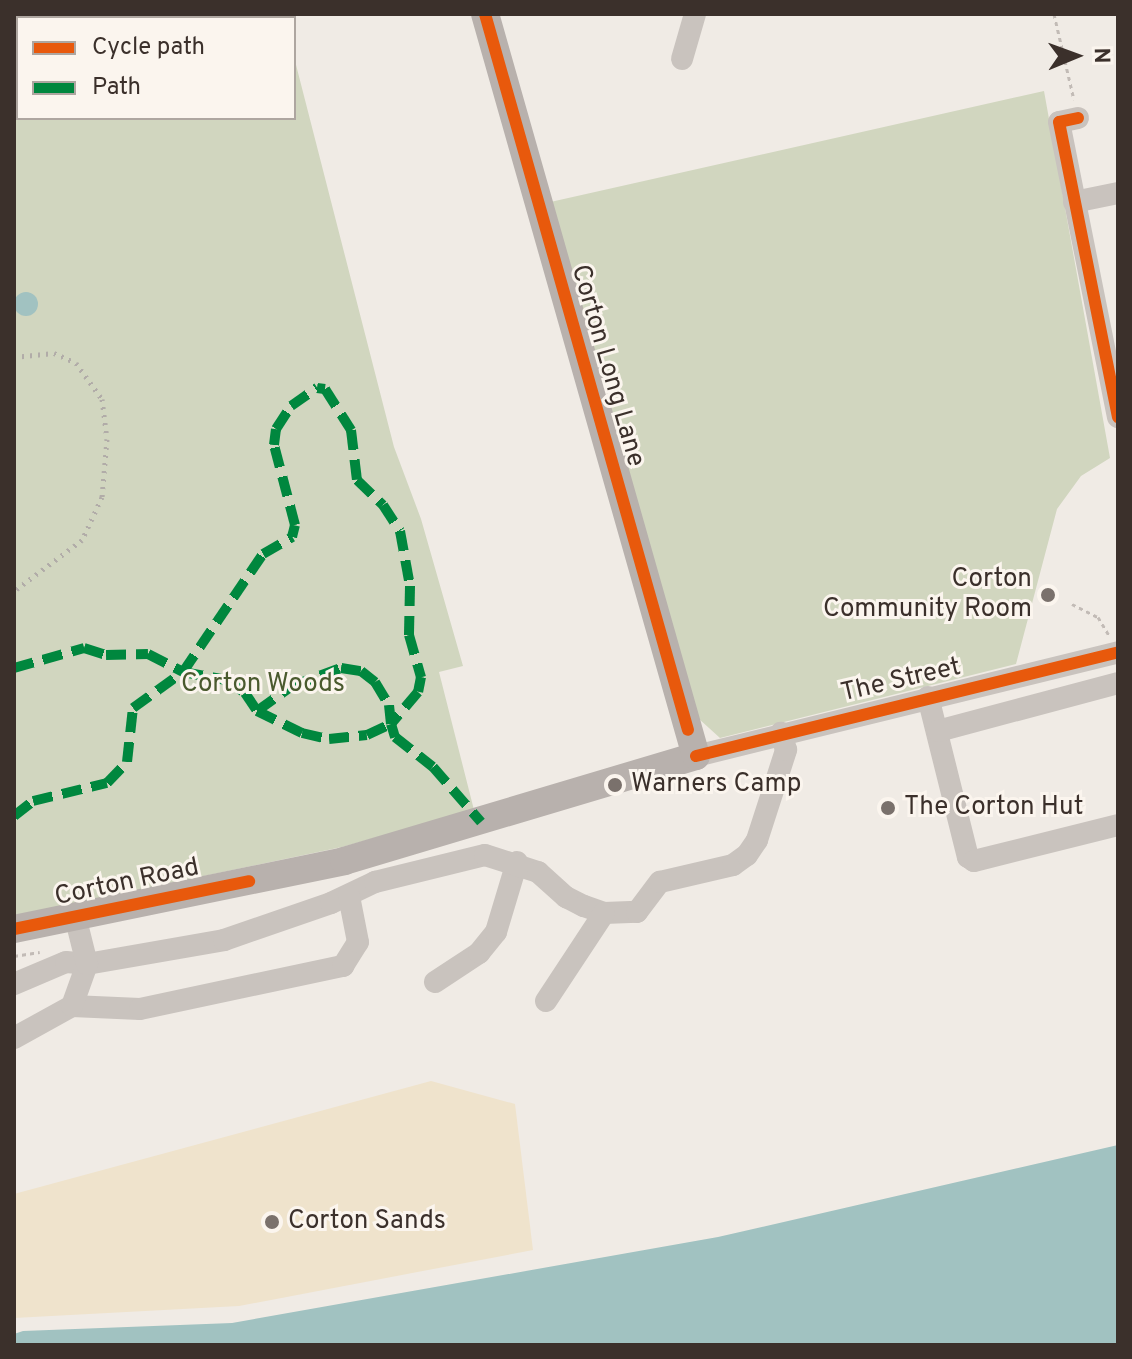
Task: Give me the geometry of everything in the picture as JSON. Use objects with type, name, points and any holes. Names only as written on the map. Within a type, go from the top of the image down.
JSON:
[{"type":"main road","name":"Corton Long Lane","points":[[485,14],[696,756]]},
{"type":"main road","name":"The Street","points":[[249,881],[344,861],[696,756]]},
{"type":"main road","name":"Corton Road","points":[[14,929],[249,881]]},
{"type":"street","points":[[682,59],[695,14]]},
{"type":"street","points":[[1078,118],[1059,122],[1115,385],[1118,417]]},
{"type":"street","points":[[1074,202],[1118,193]]},
{"type":"street","name":"The Street","points":[[696,756],[928,697],[1114,644]]},
{"type":"street","points":[[938,731],[1118,683]]},
{"type":"street","points":[[928,697],[965,844],[974,861],[1118,825]]},
{"type":"street","points":[[14,984],[66,962],[87,964],[224,940],[349,896],[375,882],[485,855],[517,862],[538,872],[566,897],[604,913],[637,912],[660,882],[722,869],[747,855],[757,840],[786,750],[781,733]]},
{"type":"street","points":[[435,982],[479,953],[496,932],[517,862]]},
{"type":"street","points":[[14,1038],[72,1006],[140,1009],[343,966],[358,942],[349,896]]},
{"type":"street","points":[[546,1001],[604,913]]},
{"type":"street","points":[[72,1006],[87,964],[75,916]]},
{"type":"path","points":[[1054,14],[1078,118]]},
{"type":"path","points":[[1072,604],[1098,617],[1114,644]]},
{"type":"green space","name":"Corton Woods","points":[[14,14],[284,14],[16,16],[16,120],[296,120],[296,65],[394,447],[421,519],[463,666],[439,672],[474,810],[342,847],[14,916]]},
{"type":"green space","points":[[1044,91],[1110,458],[1081,476],[1057,509],[1016,664],[720,738],[698,718],[546,203]]},
{"type":"sand","name":"Corton Sands","points":[[431,1081],[515,1104],[533,1250],[239,1306],[14,1318],[14,1194]]},
{"type":"water","points":[[21,292],[31,292],[38,299],[38,309],[31,316],[21,316],[14,309],[14,299]]},
{"type":"water","points":[[1118,1145],[1118,1345],[14,1345],[14,1334],[23,1331],[232,1323],[718,1237]]},
{"type":"railway","points":[[14,357],[54,353],[76,363],[102,399],[107,439],[102,497],[82,540],[14,591]]},
{"type":"marked path","points":[[14,668],[84,648],[106,655],[148,654],[183,672],[263,554],[292,537],[295,525],[274,445],[276,429],[291,406],[317,388],[325,389],[351,430],[357,480],[383,505],[400,531],[410,586],[409,635],[421,677],[418,692],[391,724]]},
{"type":"marked path","points":[[257,711],[292,686],[341,668],[361,671],[375,682],[389,705],[391,724]]},
{"type":"marked path","points":[[14,816],[33,801],[107,783],[127,762],[133,708],[183,672],[226,680],[245,693],[257,711],[302,733],[329,739],[367,735],[391,724],[395,737],[433,767],[481,822]]},
{"type":"cycle path","points":[[485,14],[688,730]]},
{"type":"cycle path","points":[[1078,118],[1059,122],[1118,417]]},
{"type":"cycle path","points":[[696,756],[1118,652]]},
{"type":"cycle path","points":[[14,929],[249,881]]},
{"type":"place","name":"Corton Community Room","points":[[1048,595]]},
{"type":"place","name":"Warners Camp","points":[[615,785]]},
{"type":"place","name":"The Corton Hut","points":[[888,808]]},
{"type":"place","name":"Corton Sands","points":[[272,1222]]}]
